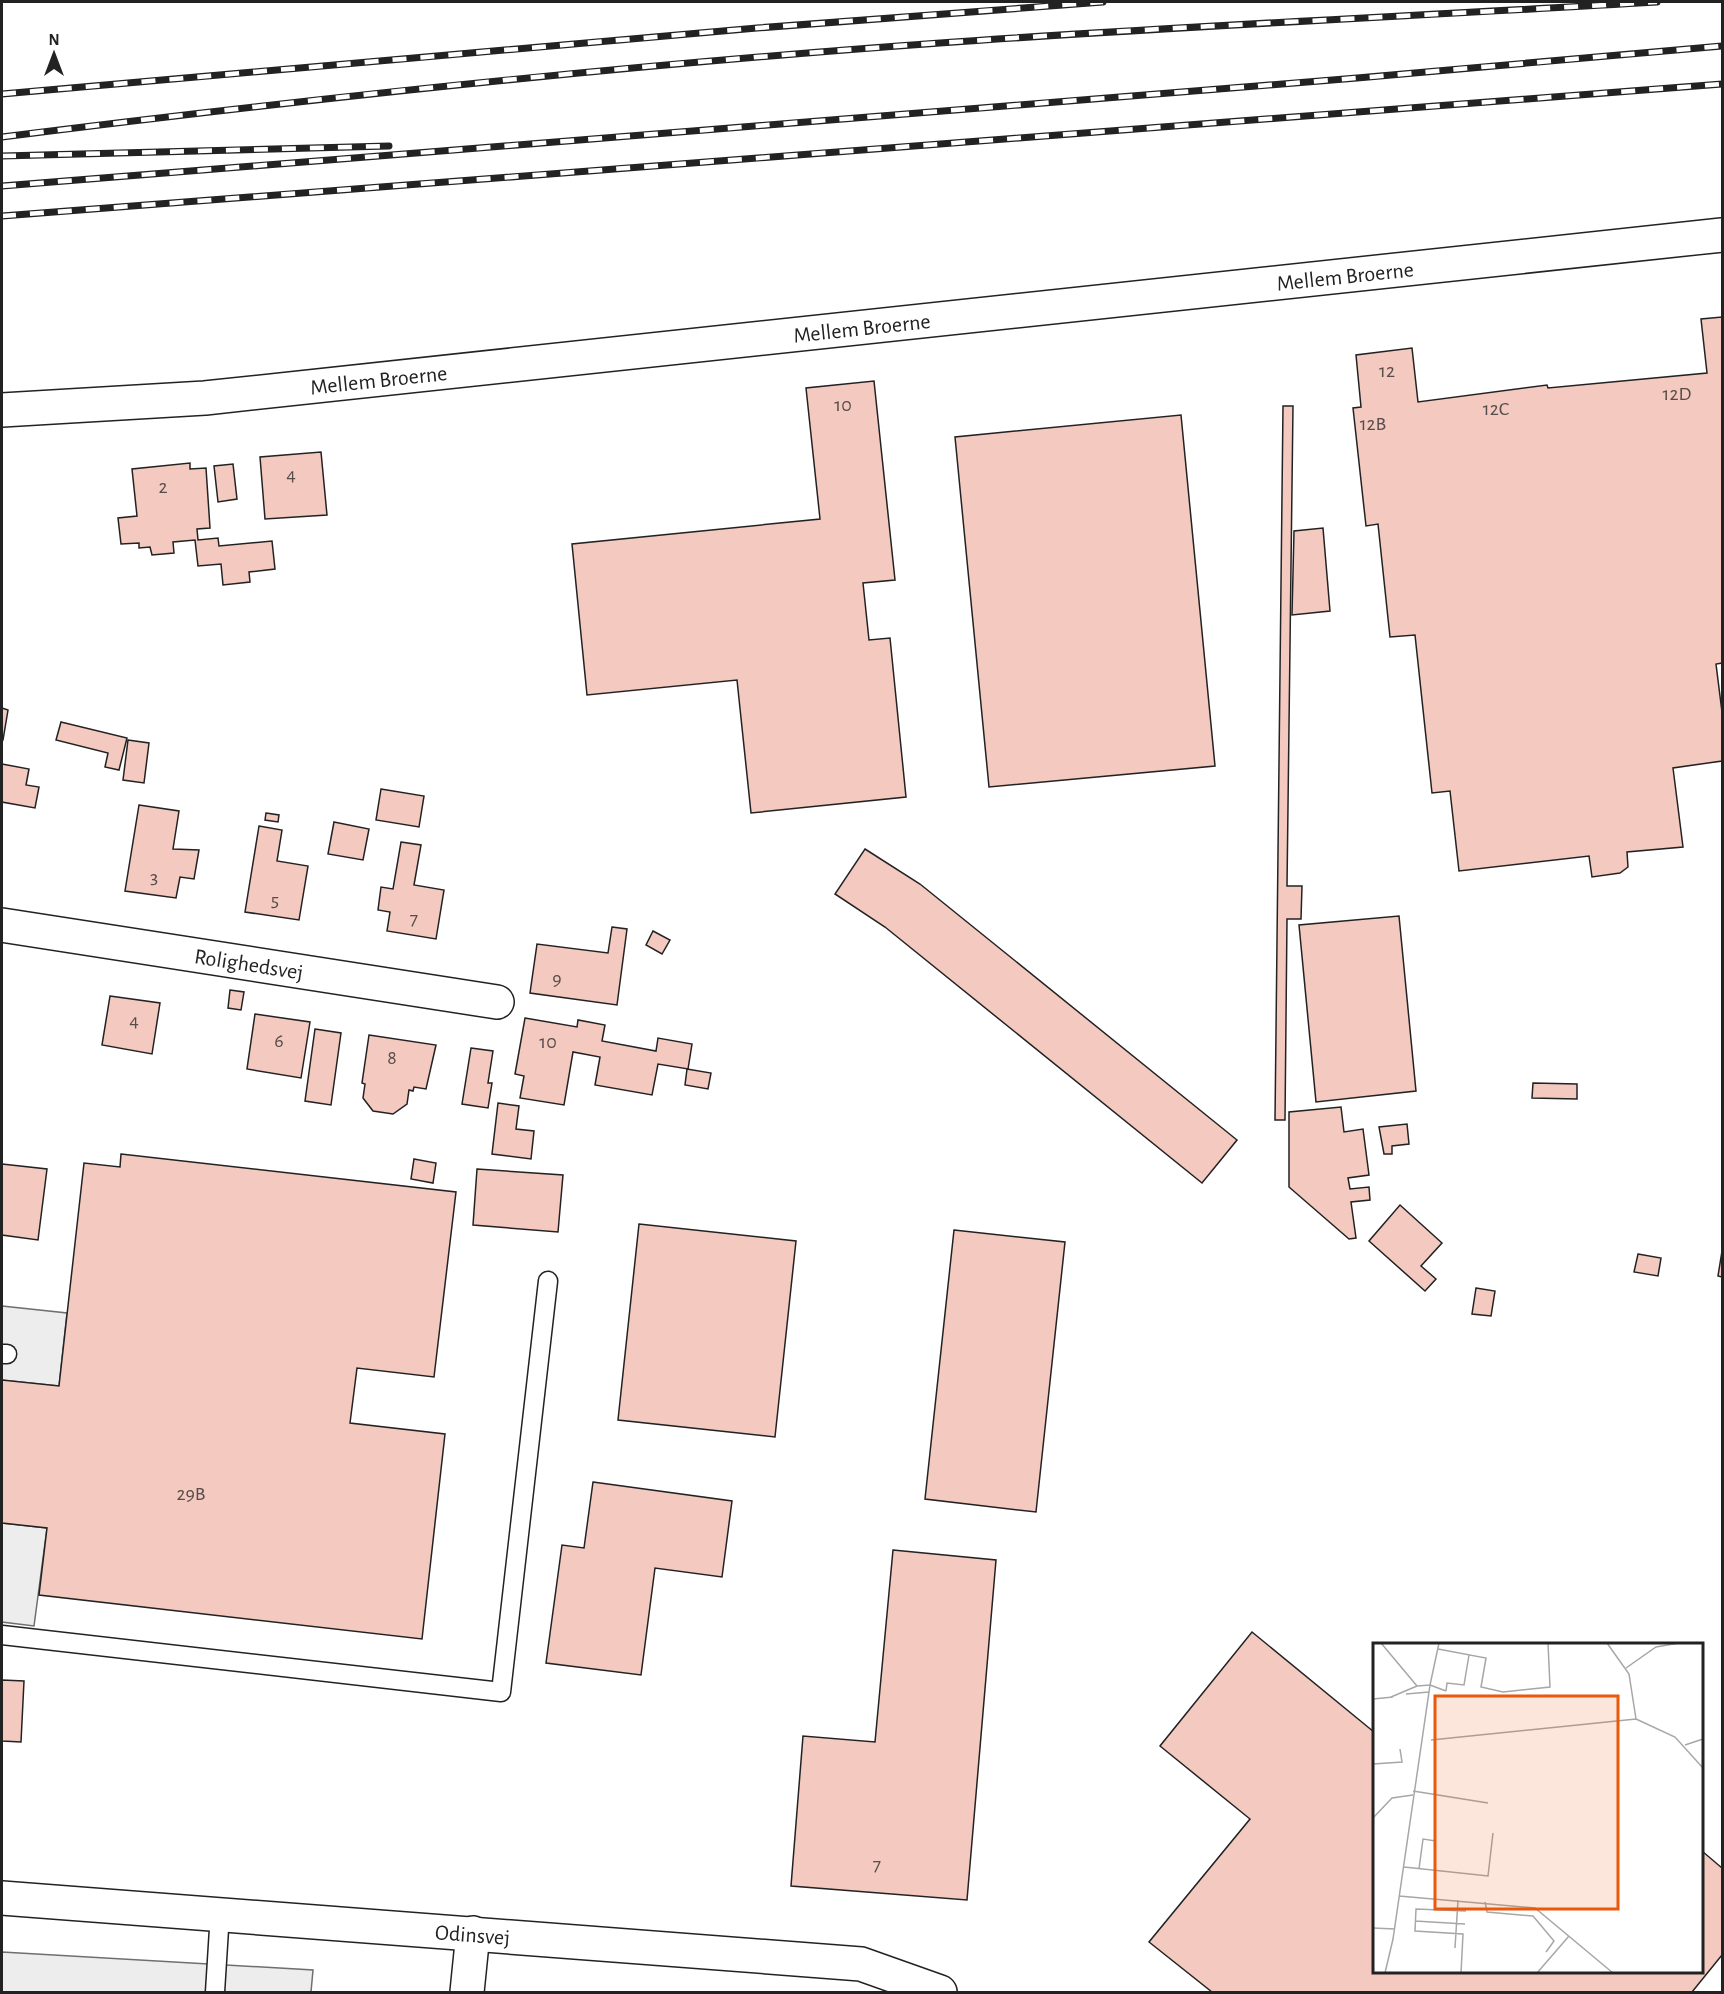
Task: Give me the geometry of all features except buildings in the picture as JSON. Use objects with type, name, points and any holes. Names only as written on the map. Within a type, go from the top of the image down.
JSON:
[{"type":"street","name":"Mellem Broerne","points":[[2,410],[205,398],[1722,235]]},
{"type":"street","name":"Rolighedsvej","points":[[2,925],[497,1002]]},
{"type":"street","name":"Odinsvej","points":[[2,1898],[861,1964],[940,1992]]},
{"type":"street","points":[[467,1992],[473,1933]]},
{"type":"lane","points":[[2,1635],[501,1692],[548,1281]]},
{"type":"lane","points":[[215,1992],[220,1913]]},
{"type":"shaded area","points":[[2,1306],[67,1313],[59,1386],[2,1380]]},
{"type":"shaded area","points":[[2,1523],[47,1528],[34,1626],[2,1622]]},
{"type":"shaded area","points":[[2,1952],[313,1970],[311,1992],[2,1992]]},
{"type":"railway","points":[[2,94],[757,28],[1103,2]]},
{"type":"railway","points":[[2,137],[236,109],[705,61],[1119,31],[1657,2]]},
{"type":"railway","points":[[2,186],[1357,78],[1722,46]]},
{"type":"railway","points":[[2,216],[1722,84]]},
{"type":"railway","points":[[2,156],[389,146]]}]
